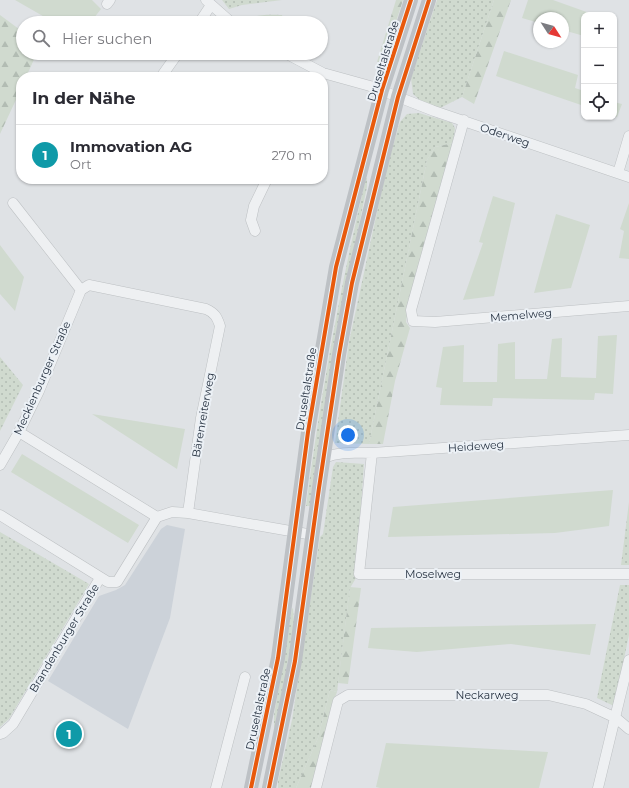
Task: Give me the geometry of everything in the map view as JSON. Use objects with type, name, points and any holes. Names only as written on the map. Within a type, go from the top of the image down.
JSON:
[{"type":"main road","name":"Druseltalstraße","points":[[251,788],[278,658],[308,432],[336,267],[382,90],[411,0]]},
{"type":"main road","points":[[269,788],[295,661],[339,355],[352,283],[398,97],[429,0]]},
{"type":"street","points":[[202,16],[208,3],[224,16]]},
{"type":"street","points":[[165,72],[173,60]]},
{"type":"street","name":"Oderweg","points":[[297,60],[317,72]]},
{"type":"street","name":"Oderweg","points":[[328,76],[382,90],[434,111],[629,177]]},
{"type":"street","name":"Memelweg","points":[[464,120],[411,310],[413,320],[435,322],[629,306]]},
{"type":"street","points":[[618,173],[629,136]]},
{"type":"street","points":[[255,231],[251,220],[254,206],[265,184]]},
{"type":"street","points":[[13,203],[81,290]]},
{"type":"street","name":"Bärenreiterweg","points":[[81,290],[89,285],[206,309],[214,313],[218,318],[220,326],[201,418],[188,513]]},
{"type":"street","name":"Mecklenburger Straße","points":[[0,465],[20,432],[39,391],[81,290]]},
{"type":"street","points":[[20,432],[157,516],[172,512],[188,513],[313,535]]},
{"type":"street","name":"Heideweg","points":[[324,458],[332,454],[344,452],[372,453],[629,435]]},
{"type":"street","name":"Moselweg","points":[[372,453],[359,574],[629,574]]},
{"type":"street","points":[[0,515],[100,578]]},
{"type":"street","name":"Brandenburger Straße","points":[[0,734],[13,724],[100,578],[108,582],[117,582],[157,516]]},
{"type":"street","points":[[598,788],[629,660]]},
{"type":"street","name":"Druseltalstraße","points":[[216,788],[245,677]]},
{"type":"street","name":"Neckarweg","points":[[316,788],[338,701],[348,695],[548,695],[586,704],[616,718],[629,729]]},
{"type":"shaded area","points":[[167,525],[185,529],[170,618],[128,729],[48,681],[99,596],[125,585],[161,529]]},
{"type":"green space","points":[[15,0],[92,0],[101,9],[96,16],[43,16]]},
{"type":"green space","points":[[222,0],[282,0],[242,5],[229,9]]},
{"type":"green space","points":[[396,0],[403,0],[383,62],[377,62]]},
{"type":"green space","points":[[437,0],[494,0],[462,97],[440,108],[422,102],[413,94],[411,78]]},
{"type":"green space","points":[[494,0],[511,0],[474,104],[462,97]]},
{"type":"green space","points":[[528,0],[553,0],[587,12],[581,12],[581,35],[569,32],[569,12],[533,12],[533,21],[522,18]]},
{"type":"green space","points":[[0,15],[16,27],[16,60],[34,60],[28,72],[16,72],[16,100],[0,134]]},
{"type":"green space","points":[[282,15],[282,16],[258,16]]},
{"type":"green space","points":[[504,51],[578,75],[575,88],[581,90],[581,105],[496,76]]},
{"type":"green space","points":[[617,103],[622,104],[617,117]]},
{"type":"green space","points":[[419,113],[452,123],[455,128],[453,143],[435,147],[427,160],[369,444],[335,443],[349,342],[387,166],[400,122],[407,114]]},
{"type":"green space","points":[[453,143],[409,301],[406,322],[410,328],[395,381],[383,444],[369,444],[427,160],[435,147]]},
{"type":"green space","points":[[366,178],[367,187],[354,248],[311,506],[306,506],[332,341]]},
{"type":"green space","points":[[493,196],[515,203],[494,296],[463,300],[483,243],[479,242]]},
{"type":"green space","points":[[629,203],[629,259],[619,258],[624,231],[620,229]]},
{"type":"green space","points":[[556,214],[590,225],[571,288],[534,293]]},
{"type":"green space","points":[[0,245],[24,277],[15,311],[0,294]]},
{"type":"green space","points":[[617,335],[613,394],[595,393],[594,400],[493,398],[492,406],[440,405],[442,388],[436,387],[443,347],[464,345],[463,382],[497,382],[498,344],[515,342],[515,379],[547,379],[552,339],[562,338],[561,377],[596,378],[598,336]]},
{"type":"green space","points":[[0,357],[23,385],[0,431]]},
{"type":"green space","points":[[92,414],[185,429],[177,469]]},
{"type":"green space","points":[[22,454],[139,525],[128,543],[11,472]]},
{"type":"green space","points":[[336,462],[364,464],[356,578],[350,588],[337,692],[330,690],[318,738],[296,788],[278,788],[278,781],[292,720],[320,537],[323,534],[333,467]]},
{"type":"green space","points":[[613,490],[609,526],[555,533],[388,537],[393,507]]},
{"type":"green space","points":[[629,502],[629,565],[621,565]]},
{"type":"green space","points":[[0,532],[89,584],[9,719],[0,727]]},
{"type":"green space","points":[[620,585],[629,585],[629,635],[614,706],[597,698]]},
{"type":"green space","points":[[350,587],[361,588],[348,684],[338,683]]},
{"type":"green space","points":[[292,608],[294,623],[284,684],[274,731],[274,715]]},
{"type":"green space","points":[[596,624],[590,655],[511,644],[417,652],[368,648],[371,628]]},
{"type":"green space","points":[[330,690],[337,692],[311,788],[296,788],[318,738]]},
{"type":"green space","points":[[386,743],[548,752],[539,788],[380,788],[376,787]]},
{"type":"cycle path","points":[[251,788],[278,658],[308,432],[336,267],[382,90],[411,0]]},
{"type":"cycle path","points":[[269,788],[295,661],[339,355],[352,283],[398,97],[429,0]]},
{"type":"place","name":"Immovation AG","points":[[69,734]]}]
